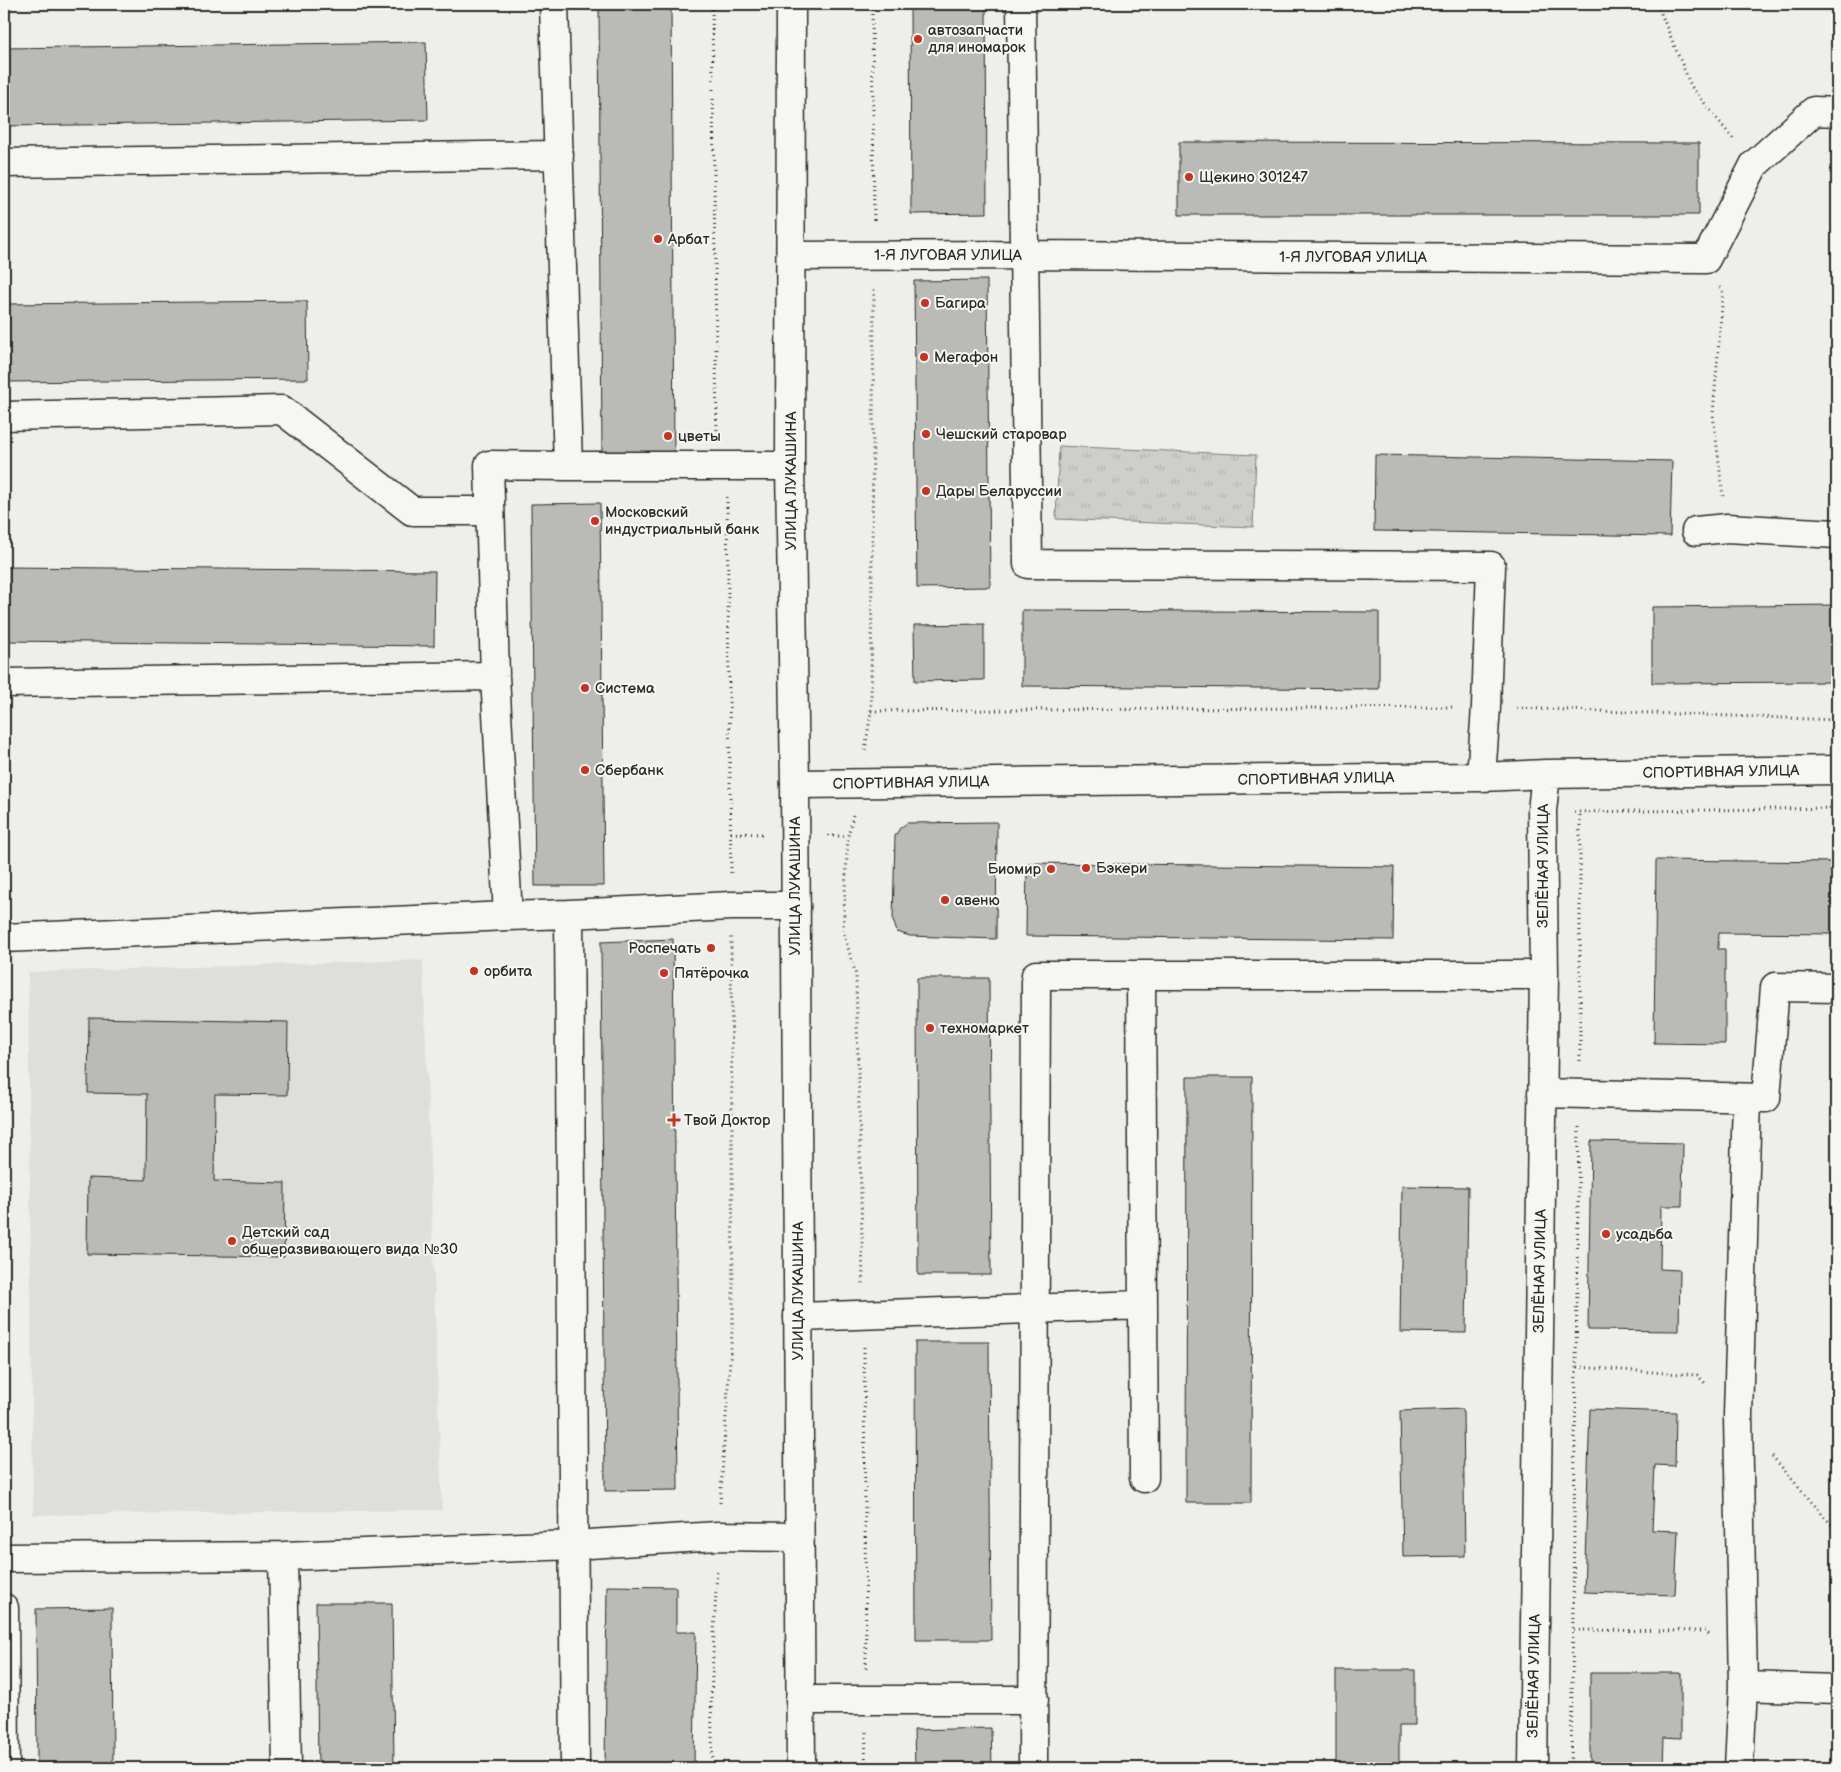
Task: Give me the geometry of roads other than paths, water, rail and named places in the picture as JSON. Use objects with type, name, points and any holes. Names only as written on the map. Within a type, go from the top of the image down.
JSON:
[{"type":"street","points":[[554,4],[568,466]]},
{"type":"street","name":"УЛИЦА ЛУКАШИНА","points":[[791,4],[790,466],[795,784],[801,1768]]},
{"type":"street","points":[[1021,4],[1028,564],[1491,566],[1486,707],[1481,777]]},
{"type":"street","name":"1-Я ЛУГОВАЯ УЛИЦА","points":[[791,256],[1025,255],[1706,260],[1754,165],[1814,111],[1837,112]]},
{"type":"street","points":[[4,163],[559,155]]},
{"type":"street","points":[[4,416],[282,410],[412,511],[490,511]]},
{"type":"street","points":[[508,916],[496,676],[489,465],[790,466]]},
{"type":"street","points":[[1696,532],[1727,528],[1837,534]]},
{"type":"street","points":[[4,683],[496,676]]},
{"type":"street","name":"СПОРТИВНАЯ УЛИЦА","points":[[795,784],[1481,777],[1546,774],[1837,770]]},
{"type":"street","name":"ЗЕЛЁНАЯ УЛИЦА","points":[[1533,1768],[1544,975],[1542,811],[1546,774]]},
{"type":"street","points":[[4,938],[731,906],[796,906]]},
{"type":"street","points":[[569,914],[575,1768]]},
{"type":"street","points":[[1033,1768],[1036,974],[1544,975]]},
{"type":"street","points":[[1141,975],[1144,1478]]},
{"type":"street","points":[[1542,1092],[1766,1098],[1775,987],[1837,988]]},
{"type":"street","points":[[1739,1768],[1743,1686],[1738,1416],[1747,1098]]},
{"type":"street","points":[[798,1317],[1035,1307],[1143,1305]]},
{"type":"street","points":[[4,1558],[283,1556],[573,1545],[718,1536],[799,1537]]},
{"type":"street","points":[[283,1556],[287,1768]]},
{"type":"street","points":[[4,1608],[5,1768]]},
{"type":"street","points":[[1743,1686],[1837,1689]]},
{"type":"street","points":[[800,1700],[1034,1700]]},
{"type":"place","name":"автозапчасти для иномарок","points":[[918,39]]},
{"type":"place","name":"Щекино 301247","points":[[1189,177]]},
{"type":"place","name":"Арбат","points":[[658,239]]},
{"type":"place","name":"Багира","points":[[925,303]]},
{"type":"place","name":"Мегафон","points":[[924,357]]},
{"type":"place","name":"Чешский старовар","points":[[926,434]]},
{"type":"place","name":"цветы","points":[[668,436]]},
{"type":"place","name":"Дары Беларуссии","points":[[926,491]]},
{"type":"place","name":"Московский индустриальный банк","points":[[595,521]]},
{"type":"place","name":"Система","points":[[585,688]]},
{"type":"place","name":"Сбербанк","points":[[585,770]]},
{"type":"place","name":"Бэкери","points":[[1086,868]]},
{"type":"place","name":"Биомир","points":[[1051,869]]},
{"type":"place","name":"авеню","points":[[945,900]]},
{"type":"place","name":"Роспечать","points":[[711,948]]},
{"type":"place","name":"орбита","points":[[474,971]]},
{"type":"place","name":"Пятёрочка","points":[[664,973]]},
{"type":"place","name":"техномаркет","points":[[930,1028]]},
{"type":"place","name":"Твой Доктор","points":[[674,1120]]},
{"type":"place","name":"усадьба","points":[[1606,1234]]},
{"type":"place","name":"Детский сад общеразвивающего вида №30","points":[[232,1241]]}]
